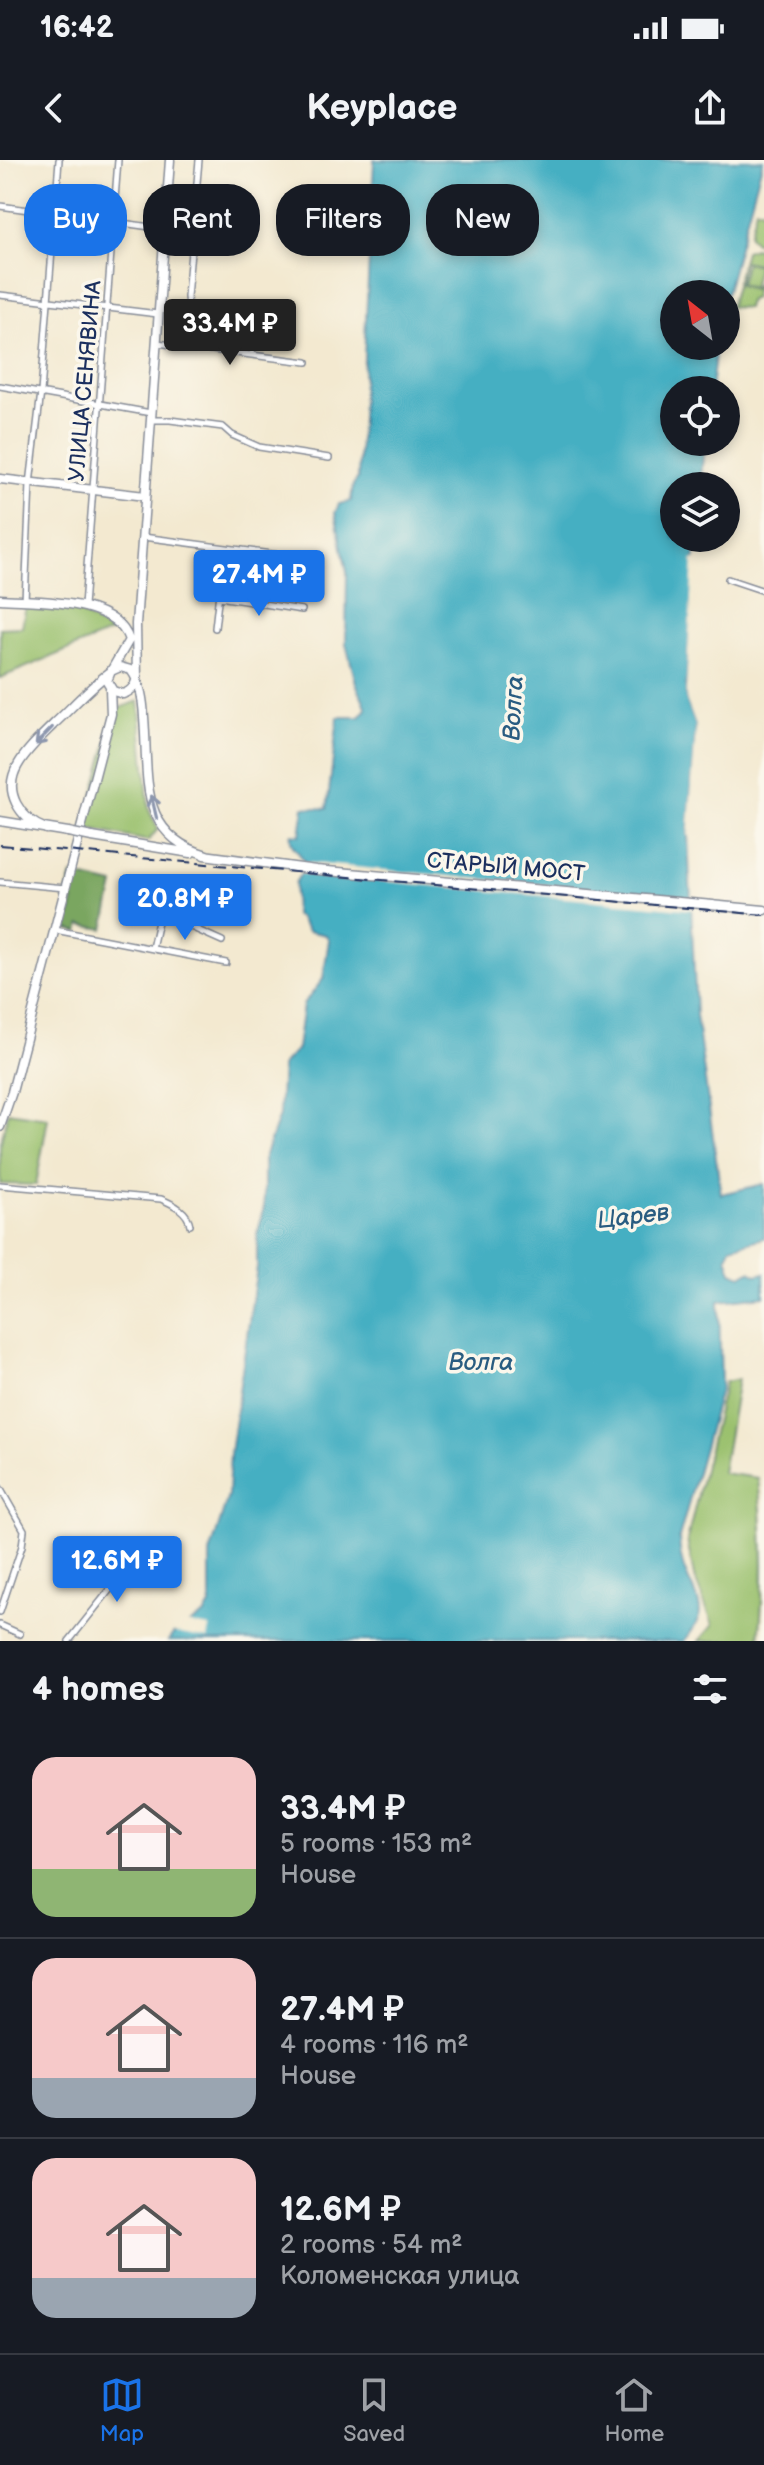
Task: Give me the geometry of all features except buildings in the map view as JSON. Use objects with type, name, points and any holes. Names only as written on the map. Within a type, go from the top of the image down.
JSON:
[{"type":"main road","points":[[168,184],[170,160]]},
{"type":"main road","points":[[163,256],[136,624],[137,680],[144,707],[151,799],[157,820],[166,834],[180,845],[207,855]]},
{"type":"main road","points":[[0,479],[145,496]]},
{"type":"main road","points":[[0,599],[84,606],[124,629],[129,638],[107,681],[111,714],[12,1092],[0,1127]]},
{"type":"main road","points":[[46,829],[31,822],[17,807],[12,788],[16,768],[28,751],[110,672],[120,667],[128,668],[137,680]]},
{"type":"main road","points":[[111,714],[137,680]]},
{"type":"main road","points":[[110,688],[116,693],[126,693]]},
{"type":"main road","name":"СТАРЫЙ МОСТ","points":[[0,821],[264,863],[764,910]]},
{"type":"street","points":[[57,184],[59,160]]},
{"type":"street","name":"УЛИЦА СЕНЯВИНА","points":[[116,184],[118,160]]},
{"type":"street","points":[[186,347],[189,325],[187,297],[199,160]]},
{"type":"street","points":[[0,206],[24,210]]},
{"type":"street","points":[[25,601],[30,484],[41,392],[51,256]]},
{"type":"street","name":"УЛИЦА СЕНЯВИНА","points":[[84,606],[111,256]]},
{"type":"street","points":[[0,295],[159,314]]},
{"type":"street","points":[[252,355],[257,319]]},
{"type":"street","points":[[157,343],[307,362]]},
{"type":"street","points":[[0,386],[223,427],[232,435],[259,447],[329,458]]},
{"type":"street","points":[[143,537],[287,556]]},
{"type":"street","points":[[215,628],[221,575],[220,548]]},
{"type":"street","points":[[221,575],[277,582]]},
{"type":"street","points":[[728,579],[764,591]]},
{"type":"street","points":[[219,597],[302,610]]},
{"type":"street","points":[[128,644],[136,624]]},
{"type":"street","points":[[0,882],[65,888]]},
{"type":"street","points":[[152,948],[159,917],[164,915],[222,941]]},
{"type":"street","points":[[55,930],[226,963]]},
{"type":"street","points":[[0,1185],[161,1199],[175,1205],[188,1217],[190,1225]]},
{"type":"street","points":[[0,1488],[24,1530],[22,1546],[0,1612]]},
{"type":"street","points":[[69,1641],[143,1548]]},
{"type":"street","points":[[0,1625],[20,1634]]},
{"type":"green space","points":[[756,208],[764,210],[764,243],[755,242],[749,236]]},
{"type":"green space","points":[[754,248],[763,250],[759,264],[743,261],[737,280],[745,251]]},
{"type":"green space","points":[[746,262],[758,265],[752,288],[740,284]]},
{"type":"green space","points":[[757,283],[754,298],[749,300],[747,308],[740,308],[740,286],[753,289]]},
{"type":"green space","points":[[26,605],[74,609],[111,632],[0,678],[0,628],[22,627]]},
{"type":"green space","points":[[139,701],[149,810],[158,829],[148,841],[84,828],[117,709]]},
{"type":"green space","points":[[72,875],[114,885],[104,929],[81,925],[79,932],[67,929],[74,900],[65,898]]},
{"type":"green space","points":[[8,1112],[48,1118],[36,1185],[0,1184],[0,1146]]},
{"type":"green space","points":[[738,1379],[722,1473],[758,1478],[763,1560],[759,1641],[699,1641],[713,1625],[694,1576],[687,1540],[725,1382]]},
{"type":"water","name":"Волга","points":[[374,160],[763,160],[730,280],[660,280],[660,360],[714,360],[713,376],[660,376],[660,456],[703,456],[701,472],[660,472],[660,552],[695,552],[686,699],[696,726],[688,836],[696,1015],[721,1194],[764,1184],[764,1238],[731,1247],[727,1257],[732,1272],[741,1276],[750,1271],[757,1275],[764,1273],[764,1296],[719,1301],[721,1386],[679,1538],[683,1567],[700,1609],[697,1623],[684,1641],[168,1641],[173,1634],[205,1614],[210,1605],[210,1554],[228,1496],[230,1453],[257,1267],[257,1236],[264,1207],[264,1157],[279,1116],[282,1065],[297,1049],[303,1005],[323,979],[329,940],[326,935],[308,931],[294,915],[295,883],[303,870],[304,861],[293,846],[291,834],[300,835],[304,807],[327,809],[338,717],[360,717],[367,709],[356,683],[346,644],[347,572],[335,513],[339,504],[351,501],[353,485],[358,478],[369,256],[410,256],[410,184],[373,184]]},
{"type":"pier","points":[[693,559],[697,560],[690,695],[700,726],[692,836],[688,836],[696,726],[686,699]]},
{"type":"pier","points":[[300,862],[694,899],[695,910],[296,873]]},
{"type":"pier","points":[[184,1623],[210,1627],[208,1639],[170,1632]]},
{"type":"railway","points":[[0,845],[764,915]]},
{"type":"water label","name":"Царев","points":[[633,1216]]}]
